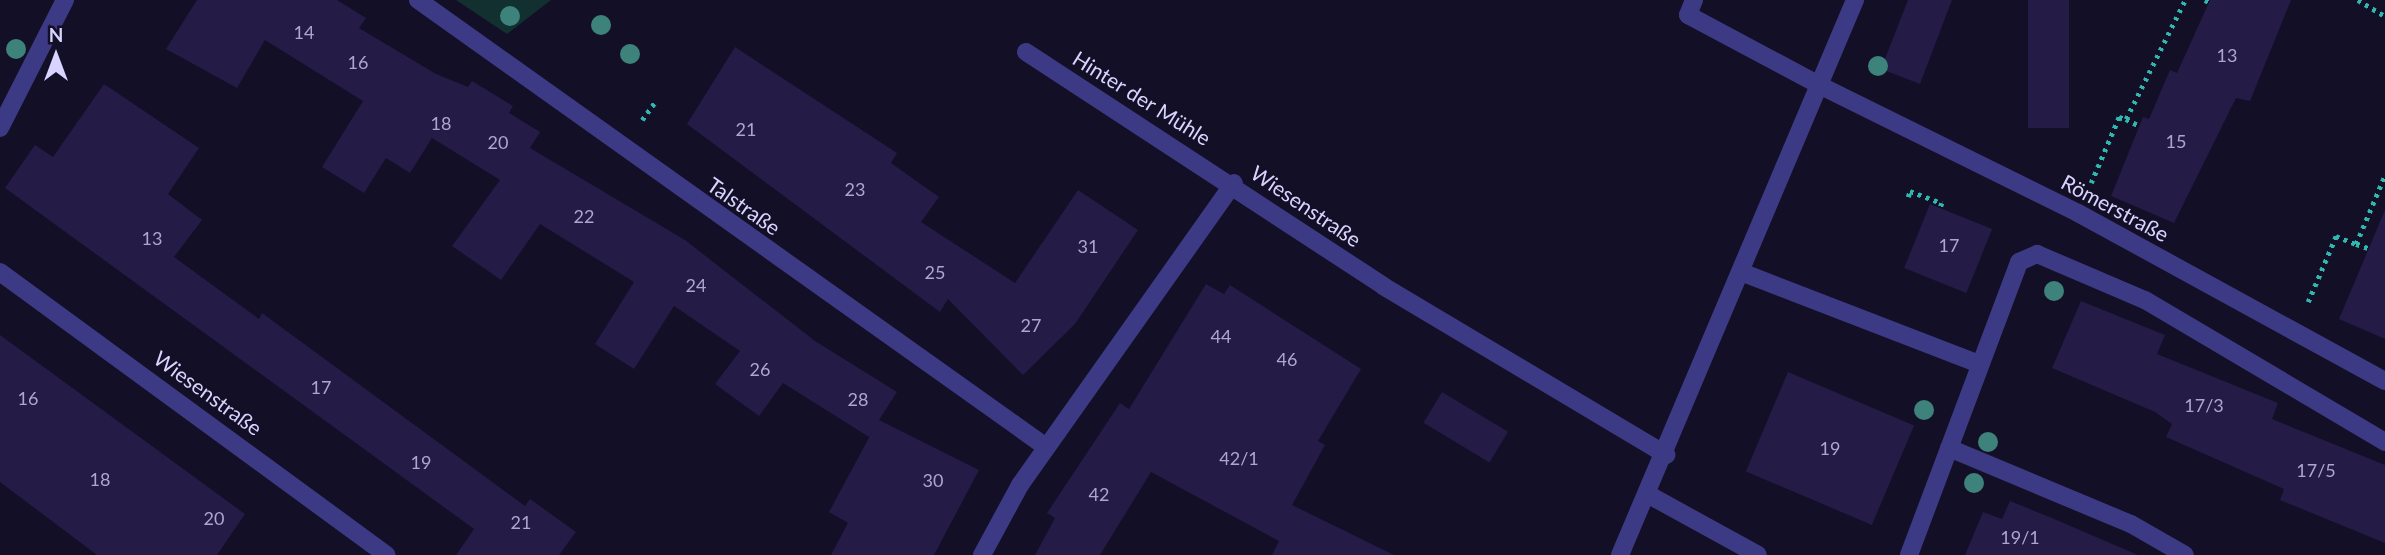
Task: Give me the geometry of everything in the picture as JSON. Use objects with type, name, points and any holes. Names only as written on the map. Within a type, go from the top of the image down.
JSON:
[{"type":"street","points":[[0,128],[65,0]]},
{"type":"street","name":"Talstraße","points":[[418,0],[1046,447]]},
{"type":"street","name":"Römerstraße","points":[[1694,0],[1688,15],[1819,85],[2078,213],[2385,381]]},
{"type":"street","points":[[1620,555],[1649,495],[1855,0]]},
{"type":"street","name":"Hinter der Mühle","points":[[1026,52],[1234,183]]},
{"type":"street","name":"Wiesenstraße","points":[[982,555],[1046,447],[1234,183],[1383,286],[1665,455]]},
{"type":"street","points":[[1909,555],[2019,262],[2037,254],[2145,300],[2385,442]]},
{"type":"street","name":"Wiesenstraße","points":[[0,272],[386,555]]},
{"type":"street","points":[[1741,272],[1979,365]]},
{"type":"street","points":[[1948,448],[2131,524],[2185,555]]},
{"type":"street","points":[[1649,495],[1758,555]]},
{"type":"path","points":[[2126,120],[2185,0]]},
{"type":"path","points":[[2358,0],[2385,16]]},
{"type":"path","points":[[2078,213],[2119,117],[2140,126]]},
{"type":"path","points":[[2356,243],[2385,175]]},
{"type":"path","points":[[1908,197],[1910,191],[1942,204],[1940,209]]},
{"type":"path","points":[[2295,331],[2336,236],[2368,248]]},
{"type":"green space","points":[[456,0],[551,0],[507,34]]},
{"type":"building","points":[[197,0],[337,0],[366,18],[359,28],[436,74],[468,87],[472,81],[513,106],[509,113],[540,132],[530,148],[685,240],[815,341],[897,392],[879,420],[979,470],[934,555],[831,555],[848,523],[829,512],[872,432],[869,437],[783,383],[759,416],[715,384],[740,351],[674,306],[634,369],[595,344],[634,282],[540,224],[501,280],[452,246],[500,180],[432,138],[410,173],[386,158],[364,193],[322,167],[363,101],[265,40],[237,88],[166,49]]},
{"type":"building","points":[[1908,0],[1952,0],[1920,84],[1881,69]]},
{"type":"building","points":[[2028,0],[2069,0],[2069,128],[2028,128]]},
{"type":"building","points":[[2210,0],[2291,0],[2250,101],[2236,98],[2174,223],[2111,196],[2143,117],[2149,119],[2170,70],[2177,73]]},
{"type":"building","points":[[735,47],[897,153],[891,163],[939,197],[921,222],[1015,283],[1078,190],[1138,230],[1075,324],[1023,375],[948,299],[940,312],[687,124]]},
{"type":"building","points":[[104,84],[199,148],[168,194],[202,220],[174,257],[259,319],[262,313],[525,506],[530,499],[576,532],[559,555],[456,555],[474,529],[5,188],[35,145],[53,157]]},
{"type":"building","points":[[1930,204],[1992,229],[1966,293],[1904,268]]},
{"type":"building","points":[[2385,210],[2385,339],[2339,319]]},
{"type":"building","points":[[1206,284],[1224,294],[1230,285],[1361,369],[1318,441],[1325,445],[1292,505],[1394,555],[1272,555],[1279,541],[1151,472],[1100,555],[1035,555],[1055,518],[1047,513],[1120,403],[1129,409]]},
{"type":"building","points":[[2081,301],[2165,335],[2157,354],[2278,403],[2272,419],[2385,465],[2385,543],[2280,500],[2284,489],[2166,437],[2172,424],[2155,412],[2052,368]]},
{"type":"building","points":[[0,335],[245,514],[217,555],[97,555],[0,482]]},
{"type":"building","points":[[1788,372],[1914,426],[1872,525],[1746,471]]},
{"type":"building","points":[[1442,392],[1508,432],[1489,463],[1423,423]]},
{"type":"building","points":[[2010,501],[2138,555],[1965,555],[1983,512],[2002,519]]}]
